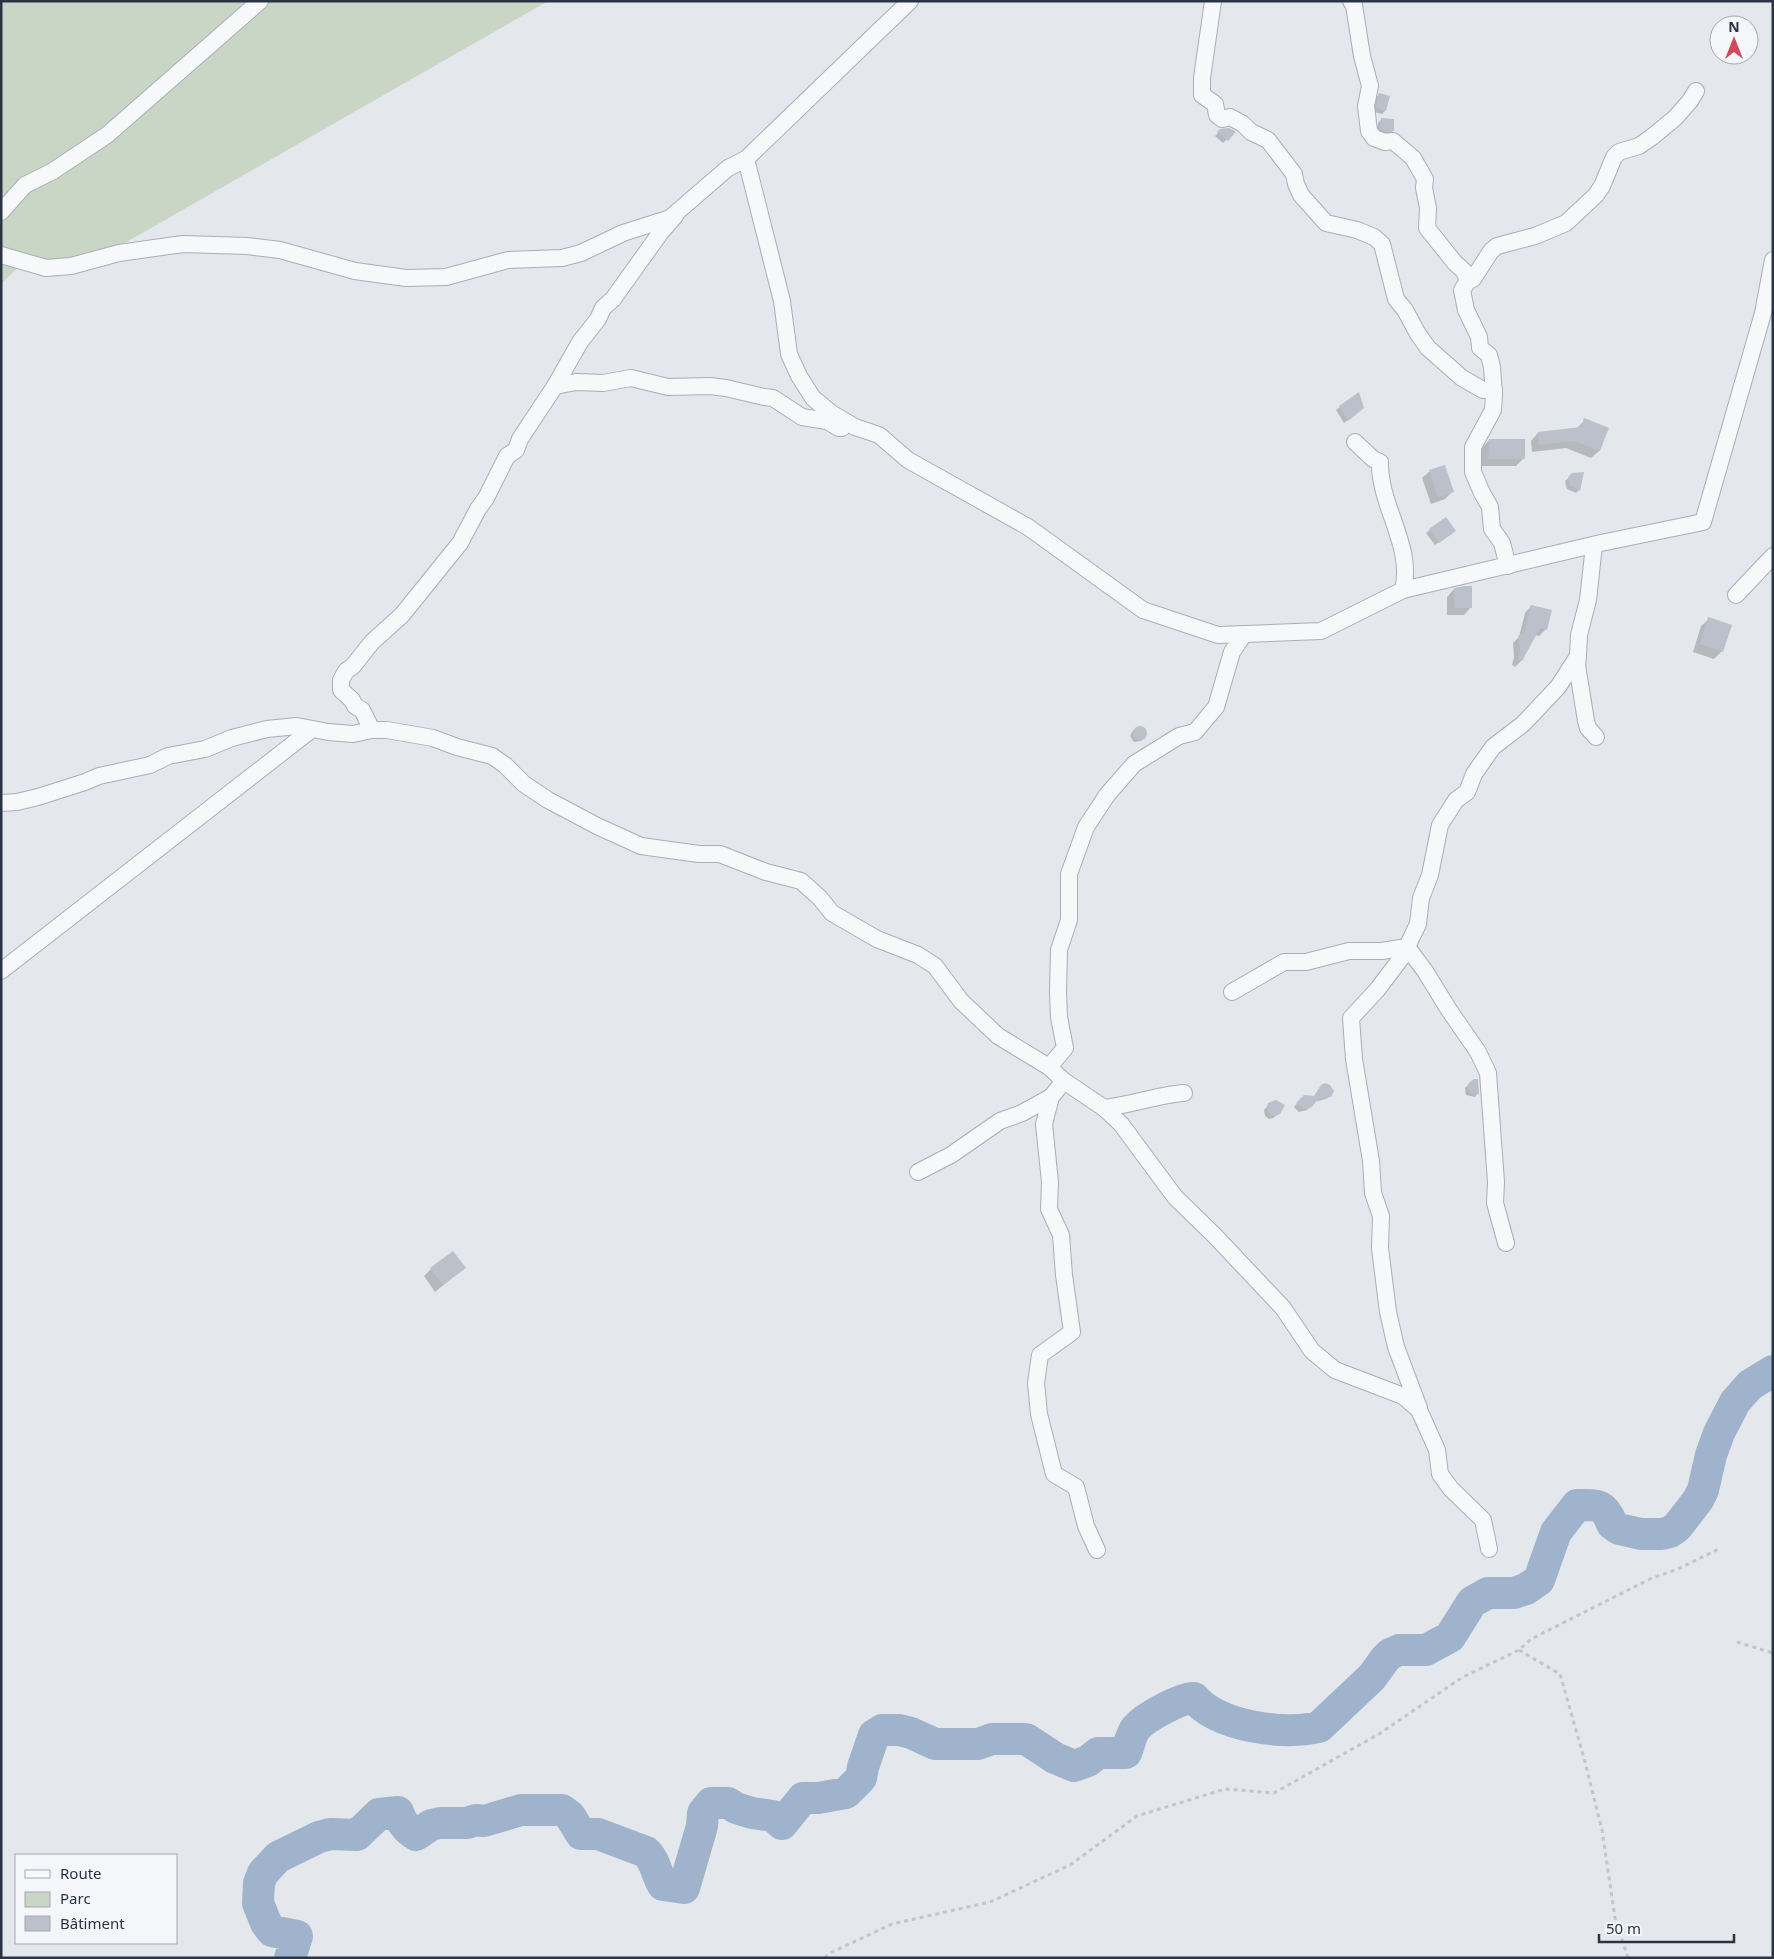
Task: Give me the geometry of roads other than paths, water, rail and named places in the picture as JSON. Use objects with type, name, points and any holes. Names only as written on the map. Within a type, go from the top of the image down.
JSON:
[{"type":"street","points":[[1,198],[53,171],[108,135],[260,1]]},
{"type":"street","points":[[1,255],[46,268],[71,266],[119,253],[182,244],[246,246],[280,250],[355,271],[406,278],[446,277],[508,260],[572,256],[623,233],[670,218],[728,168],[746,159],[910,1]]},
{"type":"street","points":[[1213,1],[1202,78],[1202,95],[1214,104],[1217,115],[1222,119],[1230,117],[1243,124],[1251,132],[1268,140],[1294,174],[1296,184],[1302,195],[1326,224],[1357,230],[1382,244],[1396,299],[1405,310],[1428,348],[1462,378],[1483,390],[1494,390]]},
{"type":"street","points":[[1351,1],[1354,4],[1362,56],[1370,86],[1366,106],[1369,131],[1374,138],[1385,142],[1393,140],[1413,158],[1419,167],[1425,179],[1424,188],[1428,208],[1427,228],[1464,272],[1468,281]]},
{"type":"street","points":[[1508,566],[1502,543],[1492,530],[1490,506],[1473,472],[1473,446],[1493,410],[1494,390],[1489,355],[1480,348],[1479,336],[1466,310],[1462,290],[1468,281],[1473,279],[1491,251],[1497,246],[1536,236],[1566,223],[1602,186],[1614,157],[1619,152],[1639,146],[1652,137],[1675,118],[1696,91]]},
{"type":"street","points":[[746,159],[782,301],[789,354],[798,376],[814,398],[831,412],[855,427],[879,435],[908,460],[1028,527],[1143,610],[1218,635],[1321,631],[1403,590],[1594,545],[1703,522],[1768,309],[1773,260]]},
{"type":"street","points":[[1,212],[25,185]]},
{"type":"street","points":[[372,730],[362,710],[355,706],[352,700],[341,690],[341,680],[372,642],[402,615],[460,543],[507,456],[516,450],[520,438],[555,386],[580,342],[595,324],[603,308],[613,299],[677,212]]},
{"type":"street","points":[[555,386],[570,382],[603,383],[631,378],[668,387],[710,386],[726,388],[773,398],[802,417],[828,421],[839,428],[855,427]]},
{"type":"street","points":[[1355,442],[1373,459],[1380,462],[1384,495],[1391,512],[1407,568],[1403,590]]},
{"type":"street","points":[[1594,545],[1588,600],[1579,635],[1578,665],[1586,721],[1588,728],[1596,737]]},
{"type":"street","points":[[1736,595],[1773,556]]},
{"type":"street","points":[[1049,1067],[1065,1048],[1059,1016],[1059,950],[1069,920],[1069,874],[1086,827],[1107,795],[1134,764],[1179,736],[1195,732],[1216,707],[1232,652],[1244,634]]},
{"type":"street","points":[[1489,1549],[1483,1520],[1451,1489],[1440,1474],[1437,1450],[1419,1410],[1396,1347],[1388,1312],[1380,1248],[1381,1216],[1373,1193],[1370,1152],[1354,1059],[1352,1018],[1377,990],[1402,957],[1418,924],[1421,898],[1430,874],[1440,825],[1456,800],[1467,792],[1474,774],[1493,748],[1523,724],[1558,687],[1578,656]]},
{"type":"street","points":[[1,804],[58,792],[99,776],[150,765],[168,756],[206,749],[232,738],[267,729],[298,726],[311,730],[353,734],[372,730],[387,730],[422,736],[457,748],[492,756],[505,765],[524,784],[548,800],[597,826],[641,846],[699,854],[720,854],[766,872],[801,881],[820,898],[832,913],[877,939],[918,955],[935,966],[961,1001],[998,1036],[1049,1067],[1064,1081],[1104,1108],[1121,1124],[1175,1197],[1283,1308],[1312,1351],[1335,1370],[1403,1396],[1419,1410]]},
{"type":"street","points":[[1,971],[311,730]]},
{"type":"street","points":[[1232,992],[1284,962],[1306,962],[1349,952],[1382,951],[1407,947]]},
{"type":"street","points":[[1407,947],[1478,1052],[1488,1073],[1496,1182],[1495,1203],[1506,1244]]},
{"type":"street","points":[[918,1172],[951,1155],[1000,1121],[1022,1113],[1051,1097],[1064,1081]]},
{"type":"street","points":[[1104,1108],[1122,1106],[1168,1094],[1184,1094]]},
{"type":"street","points":[[1051,1097],[1044,1124],[1050,1182],[1049,1210],[1061,1235],[1064,1275],[1072,1332],[1040,1355],[1036,1383],[1040,1414],[1054,1474],[1076,1487],[1086,1526],[1097,1550]]},
{"type":"waterway","points":[[290,1958],[297,1936],[272,1931],[266,1923],[258,1903],[259,1883],[263,1873],[278,1857],[319,1837],[330,1834],[357,1835],[379,1814],[398,1812],[405,1825],[416,1835],[431,1825],[440,1823],[484,1821],[521,1810],[562,1810],[570,1816],[581,1834],[598,1834],[646,1852],[652,1859],[663,1885],[684,1888],[702,1826],[703,1813],[711,1803],[728,1803],[736,1808],[752,1813],[773,1816],[782,1824],[803,1798],[818,1798],[846,1793],[861,1778],[874,1735],[882,1730],[899,1730],[911,1733],[935,1744],[978,1744],[992,1739],[1026,1739],[1055,1758],[1074,1766],[1088,1761],[1098,1753],[1126,1753],[1136,1728],[1147,1719],[1181,1701],[1194,1698],[1205,1708],[1219,1716],[1252,1726],[1288,1730],[1319,1727],[1372,1677],[1390,1654],[1399,1650],[1426,1650],[1450,1637],[1472,1602],[1488,1593],[1514,1593],[1526,1589],[1539,1580],[1556,1532],[1577,1505],[1595,1505],[1603,1509],[1612,1524],[1619,1529],[1641,1534],[1662,1534],[1670,1532],[1677,1527],[1698,1500],[1703,1490],[1711,1455],[1719,1433],[1735,1402],[1750,1385],[1773,1371]]}]
